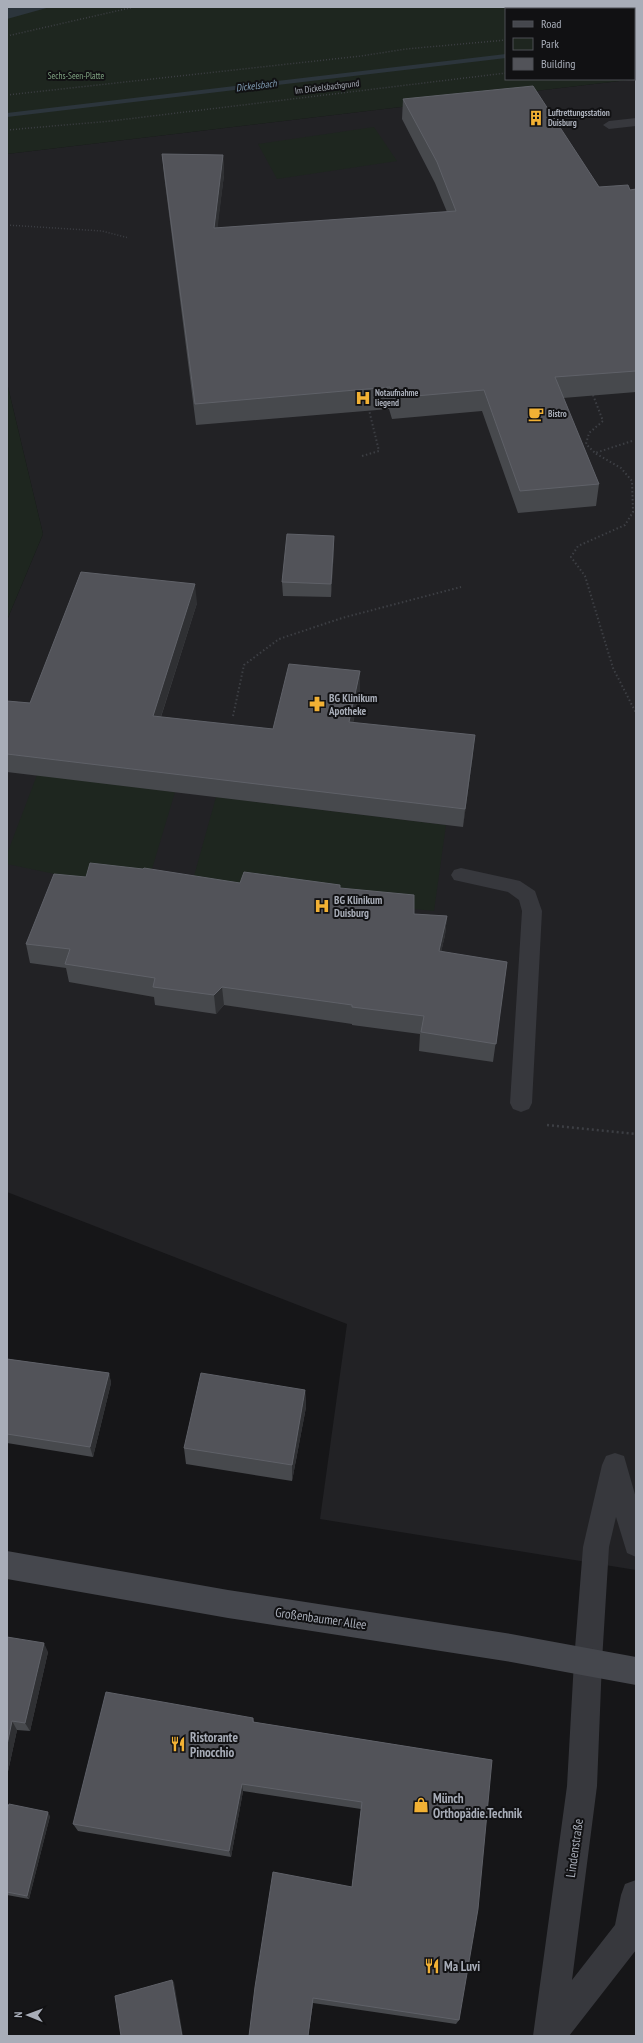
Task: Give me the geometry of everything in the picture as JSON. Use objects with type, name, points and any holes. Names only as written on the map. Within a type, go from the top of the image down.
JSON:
[{"type":"main road","name":"Großenbaumer Allee","points":[[7,1565],[300,1616],[404,1630],[588,1661],[636,1671]]},
{"type":"street","name":"Lindenstraße","points":[[548,2036],[582,1786],[588,1661]]},
{"type":"street","name":"Lindenstraße","points":[[548,2036],[630,1932],[636,1895]]},
{"type":"lane","points":[[609,125],[636,122]]},
{"type":"lane","points":[[461,875],[513,886],[528,896],[532,911],[521,1103]]},
{"type":"lane","points":[[588,1661],[596,1547],[615,1465],[636,1544]]},
{"type":"path","points":[[7,36],[134,7]]},
{"type":"path","points":[[7,94],[106,85],[177,75],[361,56],[406,49],[505,40]]},
{"type":"path","name":"Im Dickelsbachgrund","points":[[7,130],[111,121],[505,73]]},
{"type":"path","points":[[7,225],[102,231],[129,238]]},
{"type":"path","points":[[593,395],[603,422],[589,432],[586,444],[595,452],[620,468],[632,480],[633,512],[625,525],[578,546],[570,557],[584,576],[613,668],[630,704],[636,713]]},
{"type":"path","points":[[362,456],[379,451],[369,410]]},
{"type":"path","points":[[595,452],[632,441]]},
{"type":"path","points":[[233,716],[244,665],[279,639],[342,618],[461,587]]},
{"type":"path","points":[[540,1125],[636,1134]]},
{"type":"shaded area","points":[[7,7],[50,7],[7,19]]},
{"type":"shaded area","name":"BG Klinikum Duisburg","points":[[635,79],[636,1570],[320,1519],[347,1324],[7,1192],[7,620],[43,534],[7,383],[7,154]]},
{"type":"green space","name":"Sechs-Seen-Platte","points":[[7,7],[636,7],[635,79],[635,8],[505,8],[505,80],[628,80],[7,154]]},
{"type":"green space","points":[[374,127],[397,161],[277,179],[258,144]]},
{"type":"green space","points":[[7,383],[43,534],[7,620]]},
{"type":"green space","points":[[37,775],[175,792],[146,889],[93,882],[7,864],[7,854]]},
{"type":"green space","points":[[216,797],[446,825],[434,911],[245,892],[189,894]]},
{"type":"building","points":[[533,86],[599,187],[628,185],[630,190],[636,189],[636,371],[555,377],[599,484],[520,491],[484,390],[393,398],[390,387],[195,404],[162,154],[223,155],[214,228],[456,211],[437,162],[403,99]]},
{"type":"building","points":[[287,534],[334,536],[331,584],[282,582]]},
{"type":"building","points":[[81,572],[195,584],[153,716],[273,729],[289,664],[360,671],[349,722],[475,735],[465,809],[7,754],[7,701],[30,703]]},
{"type":"building","points":[[90,863],[144,868],[240,883],[244,872],[340,885],[340,888],[414,895],[414,914],[447,916],[439,951],[507,962],[496,1044],[421,1032],[424,1016],[352,1007],[352,1005],[222,987],[214,995],[153,987],[155,978],[65,964],[70,949],[26,944],[54,874],[86,877]]},
{"type":"building","points":[[7,1359],[109,1373],[90,1447],[7,1434]]},
{"type":"building","points":[[201,1373],[305,1390],[292,1465],[184,1448]]},
{"type":"building","points":[[7,1637],[44,1643],[25,1723],[12,1721],[7,1745]]},
{"type":"building","points":[[106,1692],[253,1718],[253,1722],[492,1760],[478,1909],[459,2020],[313,1998],[308,2036],[249,2036],[273,1872],[352,1887],[362,1802],[242,1784],[229,1851],[73,1824]]},
{"type":"building","points":[[9,1804],[48,1812],[27,1896],[7,1892],[7,1810]]},
{"type":"building","points":[[172,1980],[182,2036],[121,2036],[115,1996]]},
{"type":"waterway","name":"Dickelsbach","points":[[7,115],[505,56]]},
{"type":"place","name":"Luftrettungsstation Duisburg","points":[[536,118]]},
{"type":"place","name":"Notaufnahme liegend","points":[[363,398]]},
{"type":"place","name":"Bistro","points":[[536,414]]},
{"type":"place","name":"BG Klinikum Apotheke","points":[[317,704]]},
{"type":"place","name":"BG Klinikum Duisburg","points":[[322,906]]},
{"type":"place","name":"Ristorante Pinocchio","points":[[178,1744]]},
{"type":"place","name":"Münch Orthopädie.Technik","points":[[421,1805]]},
{"type":"place","name":"Ma Luvi","points":[[432,1966]]}]
